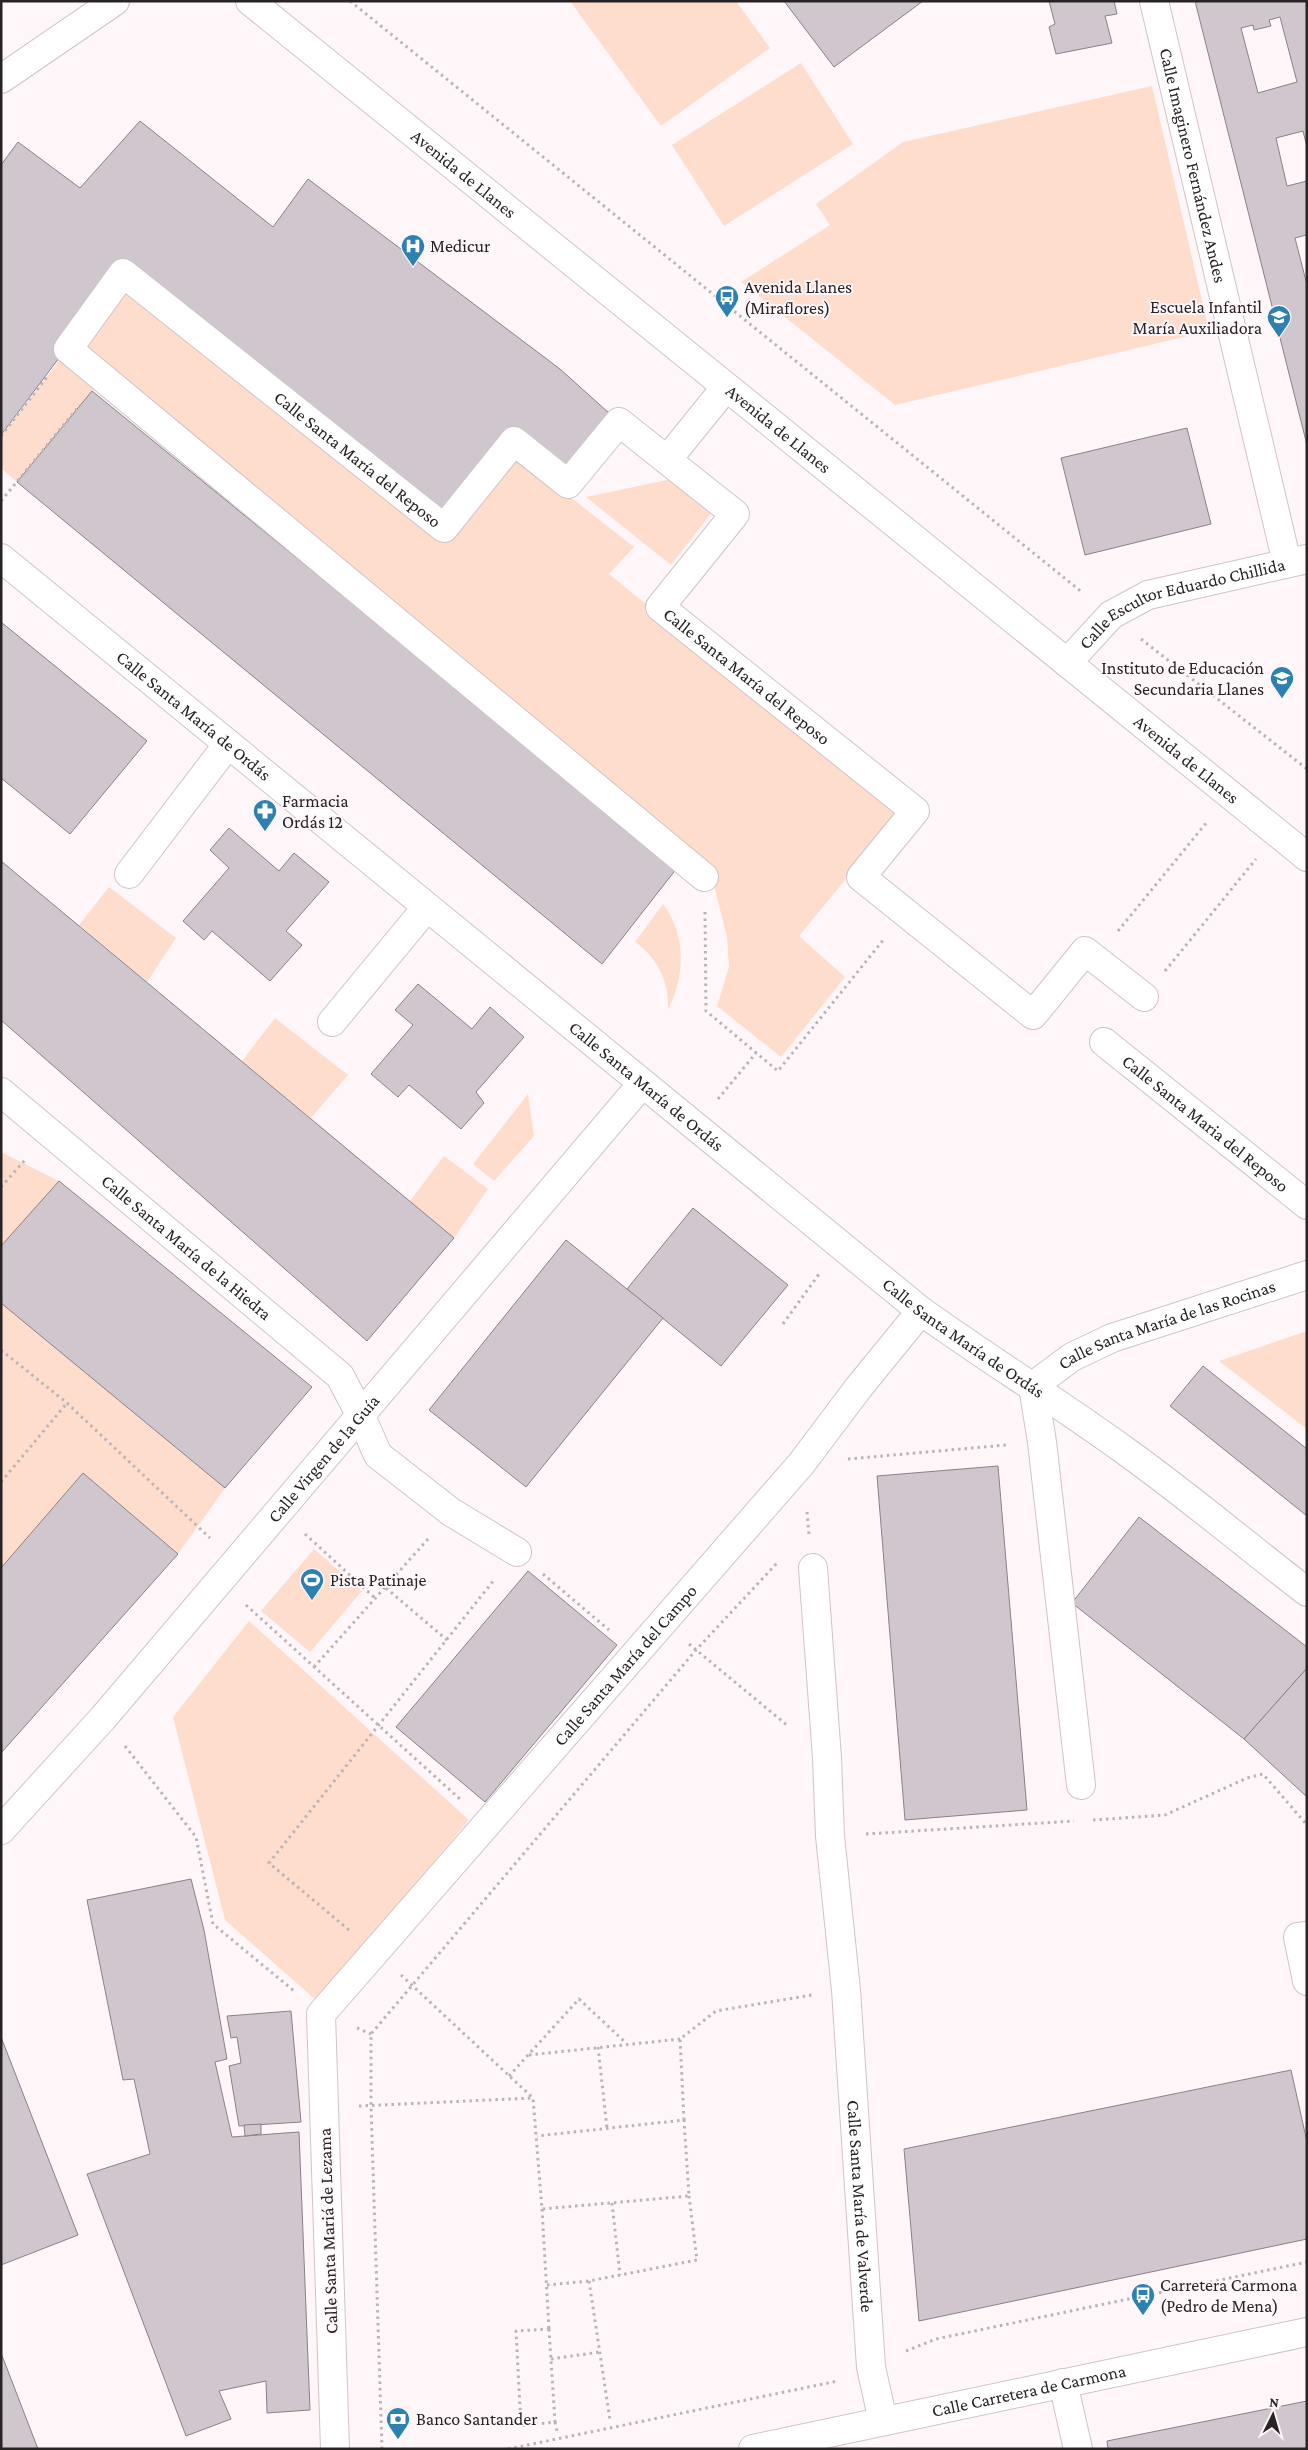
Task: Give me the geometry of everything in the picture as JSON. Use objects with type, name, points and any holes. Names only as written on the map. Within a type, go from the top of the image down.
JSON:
[{"type":"street","points":[[1,79],[115,1]]},
{"type":"street","name":"Avenida de Llanes","points":[[250,1],[1307,858]]},
{"type":"street","name":"Calle Imaginero Fernández Andes","points":[[1154,1],[1297,561]]},
{"type":"street","name":"Calle Santa María del Reposo","points":[[68,349],[123,273],[444,528],[514,441],[568,484],[619,422],[735,514],[660,608],[915,810],[860,877],[1033,1015],[1085,950],[1095,959]]},
{"type":"street","points":[[68,349],[104,376],[704,877]]},
{"type":"street","points":[[667,460],[726,387]]},
{"type":"street","name":"Calle Santa María de Ordás","points":[[1,558],[921,1311],[989,1360],[1033,1386],[1126,1452],[1307,1592]]},
{"type":"street","name":"Calle Escultor Eduardo Chillida","points":[[1067,663],[1111,615],[1148,595],[1297,561]]},
{"type":"street","points":[[129,874],[228,744]]},
{"type":"street","points":[[332,1022],[427,907]]},
{"type":"street","points":[[1095,959],[1144,997]]},
{"type":"street","name":"Calle Santa Maria del Reposo","points":[[1104,1042],[1307,1205]]},
{"type":"street","name":"Calle Virgen de la Guía","points":[[1,1830],[103,1718],[642,1084]]},
{"type":"street","name":"Calle Santa María de la Hiedra","points":[[1,1092],[340,1376],[360,1414]]},
{"type":"street","name":"Calle Santa María de las Rocinas","points":[[1033,1386],[1072,1357],[1112,1338],[1307,1275]]},
{"type":"street","name":"Calle Santa María del Campo","points":[[321,2014],[801,1464],[859,1387],[921,1311]]},
{"type":"street","points":[[1033,1386],[1042,1442],[1081,1785]]},
{"type":"street","points":[[360,1414],[378,1455],[451,1512],[517,1552]]},
{"type":"street","points":[[813,1568],[827,1758]]},
{"type":"street","name":"Calle Santa María de Valverde","points":[[827,1758],[830,1836],[846,1990],[871,2367],[883,2421]]},
{"type":"street","points":[[1307,1936],[1298,1937],[1307,1981]]},
{"type":"street","name":"Calle Santa Mariá de Lezama","points":[[321,2014],[334,2449]]},
{"type":"street","name":"Calle Carretera de Carmona","points":[[753,2449],[1307,2332]]},
{"type":"street","points":[[1064,2383],[1078,2449]]},
{"type":"path","points":[[350,1],[1111,615],[1307,769]]},
{"type":"path","points":[[1,436],[68,349]]},
{"type":"path","points":[[1,501],[104,376]]},
{"type":"path","points":[[1095,959],[1229,794]]},
{"type":"path","points":[[1144,997],[1276,833]]},
{"type":"path","points":[[704,877],[706,1011],[778,1071],[906,913]]},
{"type":"path","points":[[695,1127],[756,1053]]},
{"type":"path","points":[[783,1324],[840,1245]]},
{"type":"path","points":[[1,1350],[67,1403],[228,1571],[314,1667],[486,1823]]},
{"type":"path","points":[[1,1482],[67,1403]]},
{"type":"path","points":[[813,1568],[801,1464],[1042,1442]]},
{"type":"path","points":[[279,1511],[376,1599]]},
{"type":"path","points":[[314,1667],[386,1588],[451,1512]]},
{"type":"path","points":[[802,1536],[809,1530]]},
{"type":"path","points":[[557,2430],[538,2136],[533,2098],[375,1951],[269,1863],[517,1552],[637,1653]]},
{"type":"path","points":[[382,2449],[371,2106],[371,2034],[696,1650],[782,1558]]},
{"type":"path","points":[[386,1588],[447,1640]]},
{"type":"path","points":[[661,1623],[827,1758]]},
{"type":"path","points":[[103,1718],[196,1837],[213,1924],[321,2014]]},
{"type":"path","points":[[1086,1820],[1165,1815],[1247,1778],[1263,1774],[1307,1825]]},
{"type":"path","points":[[830,1836],[1076,1821]]},
{"type":"path","points":[[528,2055],[626,2043],[680,2039],[716,2012],[846,1990]]},
{"type":"path","points":[[509,2076],[579,2000],[626,2043]]},
{"type":"path","points":[[548,2285],[589,2281],[697,2260],[689,2196],[680,2039]]},
{"type":"path","points":[[598,2047],[607,2128]]},
{"type":"path","points":[[324,2108],[533,2098]]},
{"type":"path","points":[[538,2136],[684,2120]]},
{"type":"path","points":[[542,2209],[689,2196]]},
{"type":"path","points":[[612,2203],[620,2275]]},
{"type":"path","points":[[898,2355],[936,2339],[1307,2262]]},
{"type":"path","points":[[589,2281],[610,2420]]},
{"type":"path","points":[[549,2329],[516,2331],[521,2426],[555,2422]]},
{"type":"path","points":[[551,2359],[600,2352]]},
{"type":"path","points":[[508,2449],[844,2380]]},
{"type":"shaded area","points":[[570,1],[736,1],[770,48],[661,126]]},
{"type":"shaded area","points":[[801,63],[853,144],[724,226],[672,145]]},
{"type":"shaded area","points":[[1152,86],[1209,331],[895,405],[741,282],[830,225],[816,204],[903,142]]},
{"type":"shaded area","points":[[124,285],[514,453],[634,547],[609,574],[901,812],[799,936],[845,977],[781,1057],[717,1006],[729,967],[727,937],[711,874],[79,349]]},
{"type":"shaded area","points":[[68,349],[104,377],[17,482],[1,468],[1,436]]},
{"type":"shaded area","points":[[686,476],[720,502],[671,565],[586,497]]},
{"type":"shaded area","points":[[109,887],[176,938],[147,982],[79,925]]},
{"type":"shaded area","points":[[663,904],[671,916],[676,929],[681,956],[678,984],[668,1010],[664,980],[656,963],[635,942]]},
{"type":"shaded area","points":[[275,1018],[348,1075],[311,1118],[242,1061]]},
{"type":"shaded area","points":[[528,1094],[534,1136],[494,1181],[473,1164]]},
{"type":"shaded area","points":[[1,1152],[59,1181],[1,1246]]},
{"type":"shaded area","points":[[444,1156],[488,1189],[454,1238],[410,1201]]},
{"type":"shaded area","points":[[1,1303],[225,1488],[178,1554],[83,1473],[1,1568]]},
{"type":"shaded area","points":[[1307,1331],[1307,1429],[1219,1361]]},
{"type":"shaded area","name":"Pista Patinaje","points":[[314,1549],[362,1591],[310,1652],[261,1611]]},
{"type":"shaded area","points":[[249,1621],[469,1820],[317,2001],[225,1920],[173,1717]]},
{"type":"building","points":[[784,1],[923,1],[834,67]]},
{"type":"building","points":[[1049,1],[1114,1],[1117,14],[1105,16],[1112,43],[1056,54],[1049,27],[1055,24]]},
{"type":"building","points":[[1195,1],[1307,1],[1307,147],[1303,131],[1276,138],[1287,186],[1307,181],[1307,237],[1306,235],[1295,238],[1307,285],[1307,445]],"holes":[[[1280,17],[1297,82],[1258,93],[1241,28],[1253,25],[1254,30],[1271,26],[1269,20]]]},
{"type":"building","points":[[140,121],[273,227],[308,179],[560,369],[619,422],[568,484],[514,441],[444,528],[123,273],[1,435],[1,165],[18,142],[80,188]]},
{"type":"building","points":[[92,391],[677,868],[602,964],[17,482]]},
{"type":"building","points":[[1187,428],[1211,524],[1085,555],[1061,458]]},
{"type":"building","points":[[1,622],[147,741],[70,834],[1,778]]},
{"type":"building","points":[[229,828],[279,871],[294,853],[329,882],[286,931],[302,945],[270,981],[212,931],[204,940],[183,921],[229,868],[210,850]]},
{"type":"building","points":[[1,861],[454,1238],[367,1341],[1,1020]]},
{"type":"building","points":[[418,984],[472,1029],[490,1007],[524,1037],[476,1092],[484,1103],[461,1129],[409,1085],[398,1097],[371,1074],[413,1025],[395,1010]]},
{"type":"building","points":[[59,1181],[312,1387],[225,1488],[1,1303],[1,1246]]},
{"type":"building","points":[[693,1208],[788,1285],[721,1366],[627,1289]]},
{"type":"building","points":[[566,1240],[663,1318],[526,1487],[429,1410]]},
{"type":"building","points":[[1203,1366],[1307,1449],[1307,1516],[1170,1406]]},
{"type":"building","points":[[998,1466],[1027,1810],[905,1820],[877,1476]]},
{"type":"building","points":[[83,1473],[178,1554],[1,1753],[1,1568]]},
{"type":"building","points":[[1139,1517],[1307,1647],[1307,1668],[1244,1739],[1072,1603]]},
{"type":"building","points":[[528,1571],[617,1645],[485,1802],[396,1727]]},
{"type":"building","points":[[1307,1668],[1307,1797],[1244,1739]]},
{"type":"building","points":[[191,1879],[204,1930],[227,2059],[215,2062],[232,2137],[299,2132],[310,2410],[267,2413],[266,2381],[219,2391],[231,2419],[186,2436],[87,2174],[150,2154],[134,2079],[123,2080],[87,1900]]},
{"type":"building","points":[[291,2011],[301,2122],[239,2126],[229,2066],[241,2063],[237,2037],[231,2038],[227,2016]]},
{"type":"building","points":[[1,2037],[78,2235],[1,2265]]},
{"type":"building","points":[[1291,2070],[1307,2142],[1307,2239],[919,2321],[904,2149]]},
{"type":"building","points":[[261,2124],[261,2134],[245,2136],[244,2125]]},
{"type":"building","points":[[1,2353],[38,2449],[1,2449]]},
{"type":"building","points":[[1307,2401],[1307,2449],[1108,2449],[1107,2441]]},
{"type":"place","name":"Medicur","points":[[413,267]]},
{"type":"place","name":"Avenida Llanes (Miraflores)","points":[[727,318]]},
{"type":"place","name":"Escuela Infantil María Auxiliadora","points":[[1279,338]]},
{"type":"place","name":"Instituto de Educación Secundaria Llanes","points":[[1282,699]]},
{"type":"place","name":"Farmacia Ordás 12","points":[[265,832]]},
{"type":"place","name":"Pista Patinaje","points":[[312,1601]]},
{"type":"place","name":"Carretera Carmona (Pedro de Mena)","points":[[1143,2316]]},
{"type":"place","name":"Banco Santander","points":[[398,2440]]}]
